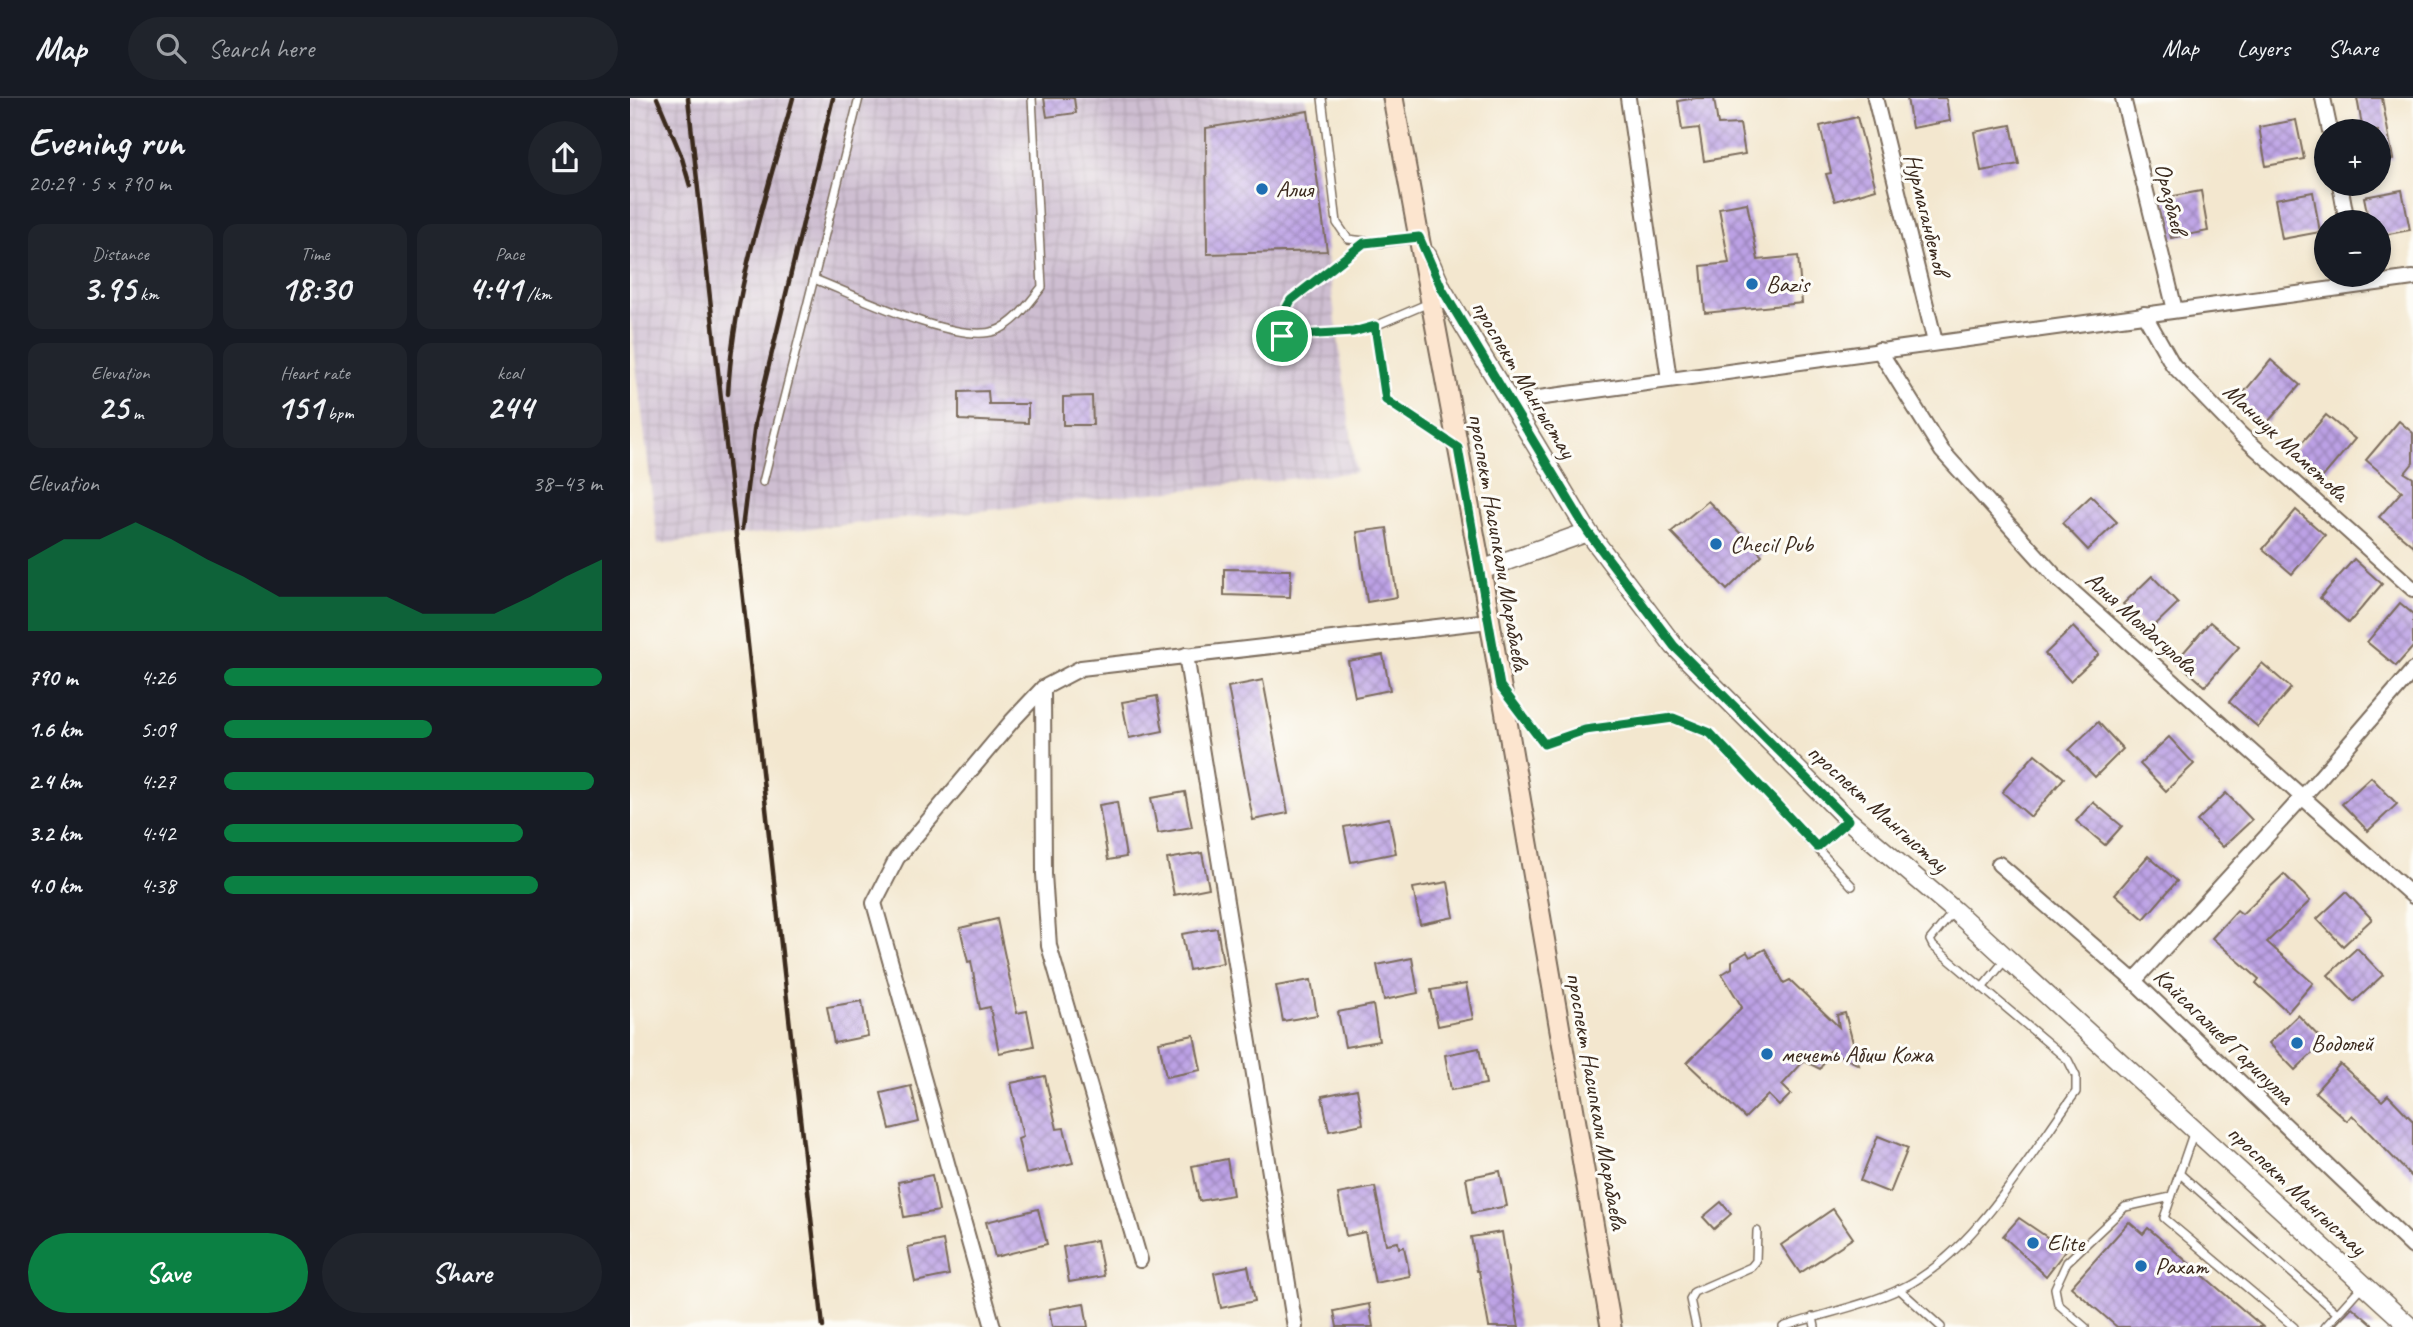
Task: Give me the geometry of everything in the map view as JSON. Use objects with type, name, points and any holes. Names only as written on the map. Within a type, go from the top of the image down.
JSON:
[{"type":"main road","name":"проспект Насипкали Марабаева","points":[[1394,98],[1481,570],[1611,1327]]},
{"type":"street","points":[[1628,98],[1669,379]]},
{"type":"street","name":"Нурмаганбетов","points":[[1875,98],[1935,342]]},
{"type":"street","name":"Оразбаев","points":[[2123,98],[2175,310]]},
{"type":"street","points":[[2323,98],[2327,119]]},
{"type":"street","name":"проспект Мангыстау","points":[[1419,237],[1442,289],[1588,532],[1674,646],[1848,820],[1955,911],[2410,1327]]},
{"type":"street","points":[[2391,279],[2413,278]]},
{"type":"street","points":[[1509,402],[2175,310],[2316,287]]},
{"type":"street","name":"Маншук Маметова","points":[[2144,314],[2173,365],[2241,435],[2413,589]]},
{"type":"street","name":"Алия Молдагулова","points":[[1879,350],[1942,451],[2056,577],[2413,896]]},
{"type":"street","points":[[1481,570],[1588,532]]},
{"type":"street","points":[[993,1327],[874,903],[897,858],[1043,688],[1081,668],[1489,621]]},
{"type":"street","points":[[1186,655],[1295,1327]]},
{"type":"street","points":[[2134,981],[2303,796],[2413,670]]},
{"type":"street","points":[[1043,688],[1044,874],[1049,946],[1140,1260]]},
{"type":"street","name":"Кайсагалиев Гарипулла","points":[[1999,864],[2134,981],[2413,1247]]},
{"type":"lane","points":[[763,482],[859,98]]},
{"type":"lane","points":[[814,279],[955,333],[996,331],[1020,314],[1042,287],[1031,98]]},
{"type":"lane","points":[[1322,98],[1337,223],[1348,239],[1364,243],[1419,237]]},
{"type":"lane","points":[[1364,243],[1291,300],[1275,329],[1282,336],[1353,332],[1375,326],[1430,303]]},
{"type":"lane","points":[[1375,326],[1386,400],[1458,448]]},
{"type":"lane","points":[[1500,686],[1544,744],[1585,730],[1673,718],[1710,733],[1852,886]]},
{"type":"lane","points":[[1817,847],[1848,820]]},
{"type":"lane","points":[[1783,1327],[1899,1289],[1940,1265],[1974,1230],[2076,1092],[2076,1076],[2067,1060],[1933,946],[1930,940],[1955,911]]},
{"type":"lane","points":[[1982,988],[2007,958]]},
{"type":"lane","points":[[2195,1129],[2164,1218],[2294,1327]]},
{"type":"lane","points":[[2179,1173],[2337,1313]]},
{"type":"lane","points":[[2085,1327],[2058,1304],[2055,1288],[2067,1262],[2125,1207],[2171,1197]]},
{"type":"lane","points":[[1696,1327],[1690,1300],[1694,1292],[1751,1267],[1756,1261],[1757,1231]]},
{"type":"lane","points":[[2325,1327],[2363,1284]]},
{"type":"lane","points":[[1899,1289],[1941,1327]]},
{"type":"lane","points":[[1813,1317],[1815,1327]]},
{"type":"shaded area","points":[[630,98],[1306,98],[1356,472],[658,544],[630,315]]},
{"type":"building","points":[[1044,98],[1074,98],[1076,113],[1047,117]]},
{"type":"building","points":[[1714,98],[1718,125],[1740,124],[1745,154],[1704,161],[1699,128],[1682,130],[1678,101]]},
{"type":"building","points":[[1907,98],[1946,98],[1950,121],[1912,128]]},
{"type":"building","points":[[2357,98],[2382,98],[2386,119],[2361,119]]},
{"type":"building","name":"Алия","points":[[1308,111],[1327,251],[1207,254],[1206,128]]},
{"type":"building","points":[[1857,117],[1876,189],[1835,201],[1826,174],[1831,173],[1820,126]]},
{"type":"building","points":[[2296,120],[2304,159],[2266,166],[2259,127]]},
{"type":"building","points":[[2011,125],[2019,164],[1981,171],[1974,132]]},
{"type":"building","points":[[2402,190],[2410,230],[2391,234],[2391,210],[2367,210],[2364,197],[2391,196],[2391,192]]},
{"type":"building","points":[[2201,191],[2208,231],[2171,238],[2163,198]]},
{"type":"building","points":[[2313,192],[2316,210],[2314,210],[2314,233],[2282,239],[2275,199]]},
{"type":"building","name":"Bazis","points":[[1747,203],[1758,260],[1798,256],[1802,303],[1705,313],[1701,266],[1729,263],[1719,208]]},
{"type":"building","points":[[2271,360],[2300,385],[2267,423],[2238,399]]},
{"type":"building","points":[[988,391],[989,404],[1028,404],[1028,423],[959,420],[959,392]]},
{"type":"building","points":[[1092,396],[1093,425],[1063,425],[1063,397]]},
{"type":"building","points":[[2326,415],[2355,439],[2322,478],[2293,453]]},
{"type":"building","points":[[2399,421],[2413,433],[2413,463],[2405,473],[2413,478],[2413,546],[2379,517],[2402,491],[2366,460]]},
{"type":"building","points":[[2091,496],[2117,522],[2088,550],[2062,523]]},
{"type":"building","name":"Checil Pub","points":[[1708,501],[1762,555],[1727,590],[1671,532]]},
{"type":"building","points":[[2296,510],[2325,535],[2292,574],[2263,549]]},
{"type":"building","points":[[1387,528],[1397,597],[1367,602],[1357,532]]},
{"type":"building","points":[[2354,559],[2382,584],[2349,623],[2320,598]]},
{"type":"building","points":[[1224,569],[1291,570],[1290,597],[1224,595]]},
{"type":"building","points":[[2152,576],[2178,603],[2149,631],[2123,604]]},
{"type":"building","points":[[2400,603],[2413,614],[2413,647],[2396,666],[2367,642]]},
{"type":"building","points":[[2210,622],[2239,647],[2205,686],[2176,661]]},
{"type":"building","points":[[2073,627],[2099,654],[2070,681],[2045,654]]},
{"type":"building","points":[[1383,655],[1390,690],[1355,697],[1348,661]]},
{"type":"building","points":[[2262,663],[2291,688],[2258,727],[2229,702]]},
{"type":"building","points":[[1263,680],[1288,813],[1253,820],[1228,687]]},
{"type":"building","points":[[1157,696],[1163,731],[1129,738],[1122,702]]},
{"type":"building","points":[[2098,722],[2123,749],[2095,777],[2069,750]]},
{"type":"building","points":[[2169,737],[2194,764],[2166,791],[2140,764]]},
{"type":"building","points":[[2035,754],[2064,778],[2031,817],[2002,792]]},
{"type":"building","points":[[2371,777],[2397,804],[2368,831],[2342,804]]},
{"type":"building","points":[[1185,792],[1192,827],[1158,833],[1151,798]]},
{"type":"building","points":[[2226,793],[2252,820],[2223,847],[2197,821]]},
{"type":"building","points":[[1117,802],[1126,857],[1108,860],[1099,805]]},
{"type":"building","points":[[2093,802],[2122,826],[2105,845],[2076,821]]},
{"type":"building","points":[[1389,818],[1396,853],[1351,862],[1344,827]]},
{"type":"building","points":[[1202,853],[1209,888],[1174,895],[1167,859]]},
{"type":"building","points":[[2148,856],[2177,881],[2144,919],[2115,894]]},
{"type":"building","points":[[2284,874],[2310,901],[2267,942],[2313,983],[2288,1012],[2256,983],[2259,979],[2212,938],[2237,910],[2242,914]]},
{"type":"building","points":[[1448,882],[1454,917],[1420,924],[1413,888]]},
{"type":"building","points":[[2346,892],[2372,919],[2343,946],[2317,919]]},
{"type":"building","points":[[997,919],[1017,1013],[1027,1011],[1034,1046],[999,1053],[990,1007],[980,1009],[971,961],[968,962],[960,928]]},
{"type":"building","points":[[1217,928],[1223,963],[1189,970],[1182,934]]},
{"type":"building","points":[[2357,948],[2383,975],[2354,1002],[2328,975]]},
{"type":"building","points":[[1765,949],[1784,983],[1790,980],[1839,1027],[1837,1015],[1845,1013],[1859,1065],[1830,1051],[1820,1069],[1804,1061],[1782,1085],[1791,1094],[1779,1106],[1768,1095],[1745,1118],[1687,1063],[1742,1007],[1722,974],[1732,968],[1732,961],[1747,952],[1750,957]]},
{"type":"building","points":[[1412,958],[1418,993],[1384,1000],[1377,965]]},
{"type":"building","points":[[1311,980],[1317,1015],[1283,1021],[1276,986]]},
{"type":"building","points":[[1466,984],[1473,1019],[1438,1026],[1431,990]]},
{"type":"building","points":[[862,1001],[868,1036],[834,1043],[827,1007]]},
{"type":"building","points":[[1373,1005],[1379,1041],[1345,1047],[1338,1012]]},
{"type":"building","name":"Водолей","points":[[2298,1015],[2324,1042],[2295,1070],[2269,1043]]},
{"type":"building","points":[[1194,1035],[1201,1070],[1166,1077],[1159,1042]]},
{"type":"building","points":[[1479,1048],[1486,1084],[1451,1090],[1445,1055]]},
{"type":"building","points":[[2340,1064],[2382,1101],[2388,1095],[2413,1121],[2413,1178],[2352,1115],[2347,1121],[2315,1092]]},
{"type":"building","points":[[1045,1076],[1057,1129],[1064,1128],[1073,1163],[1026,1174],[1018,1139],[1023,1137],[1011,1083]]},
{"type":"building","points":[[911,1086],[919,1122],[890,1129],[881,1093]]},
{"type":"building","points":[[1357,1089],[1363,1124],[1329,1131],[1322,1096]]},
{"type":"building","points":[[1878,1136],[1908,1148],[1890,1193],[1860,1181]]},
{"type":"building","points":[[1227,1159],[1233,1195],[1199,1201],[1192,1166]]},
{"type":"building","points":[[1500,1171],[1507,1206],[1472,1213],[1466,1178]]},
{"type":"building","points":[[932,1175],[939,1211],[904,1217],[898,1182]]},
{"type":"building","points":[[1375,1187],[1386,1244],[1398,1242],[1399,1248],[1404,1247],[1410,1276],[1375,1283],[1365,1232],[1346,1236],[1338,1194]]},
{"type":"building","points":[[1721,1202],[1731,1214],[1714,1229],[1703,1217]]},
{"type":"building","points":[[1038,1209],[1047,1244],[995,1257],[986,1222]]},
{"type":"building","points":[[1833,1209],[1853,1238],[1800,1273],[1781,1245]]},
{"type":"building","name":"Elite","points":[[2019,1218],[2066,1250],[2046,1276],[2003,1236]]},
{"type":"building","name":"Рахат","points":[[2129,1222],[2143,1234],[2148,1228],[2263,1327],[2117,1327],[2071,1287]]},
{"type":"building","points":[[1502,1232],[1519,1327],[1489,1327],[1477,1271],[1471,1237]]},
{"type":"building","points":[[943,1240],[949,1275],[915,1282],[908,1247]]},
{"type":"building","points":[[1097,1240],[1104,1276],[1069,1282],[1063,1247]]},
{"type":"building","points":[[1248,1266],[1255,1301],[1221,1308],[1214,1273]]},
{"type":"building","points":[[1084,1303],[1088,1327],[1052,1327],[1049,1309]]},
{"type":"building","points":[[1369,1304],[1373,1327],[1337,1327],[1334,1311]]},
{"type":"building","points":[[2352,1307],[2375,1327],[2333,1327]]},
{"type":"railway","points":[[657,98],[681,155],[690,186]]},
{"type":"railway","points":[[688,98],[823,1327]]},
{"type":"railway","points":[[728,394],[736,318],[744,281],[793,98]]},
{"type":"railway","points":[[742,529],[755,423],[833,98]]},
{"type":"place","name":"Алия","points":[[1262,189]]},
{"type":"place","name":"Bazis","points":[[1752,284]]},
{"type":"place","name":"Checil Pub","points":[[1716,544]]},
{"type":"place","name":"Водолей","points":[[2297,1043]]},
{"type":"place","name":"мечеть Абиш Кожа","points":[[1767,1054]]},
{"type":"place","name":"Elite","points":[[2033,1243]]},
{"type":"place","name":"Рахат","points":[[2141,1266]]},
{"type":"route","points":[[1419,237],[1442,289],[1588,532],[1674,646],[1848,820],[1817,847],[1710,733],[1673,718],[1585,730],[1544,744],[1500,686],[1458,448],[1386,400],[1375,326],[1353,332],[1282,336],[1275,329],[1291,300],[1364,243],[1419,237]]}]
